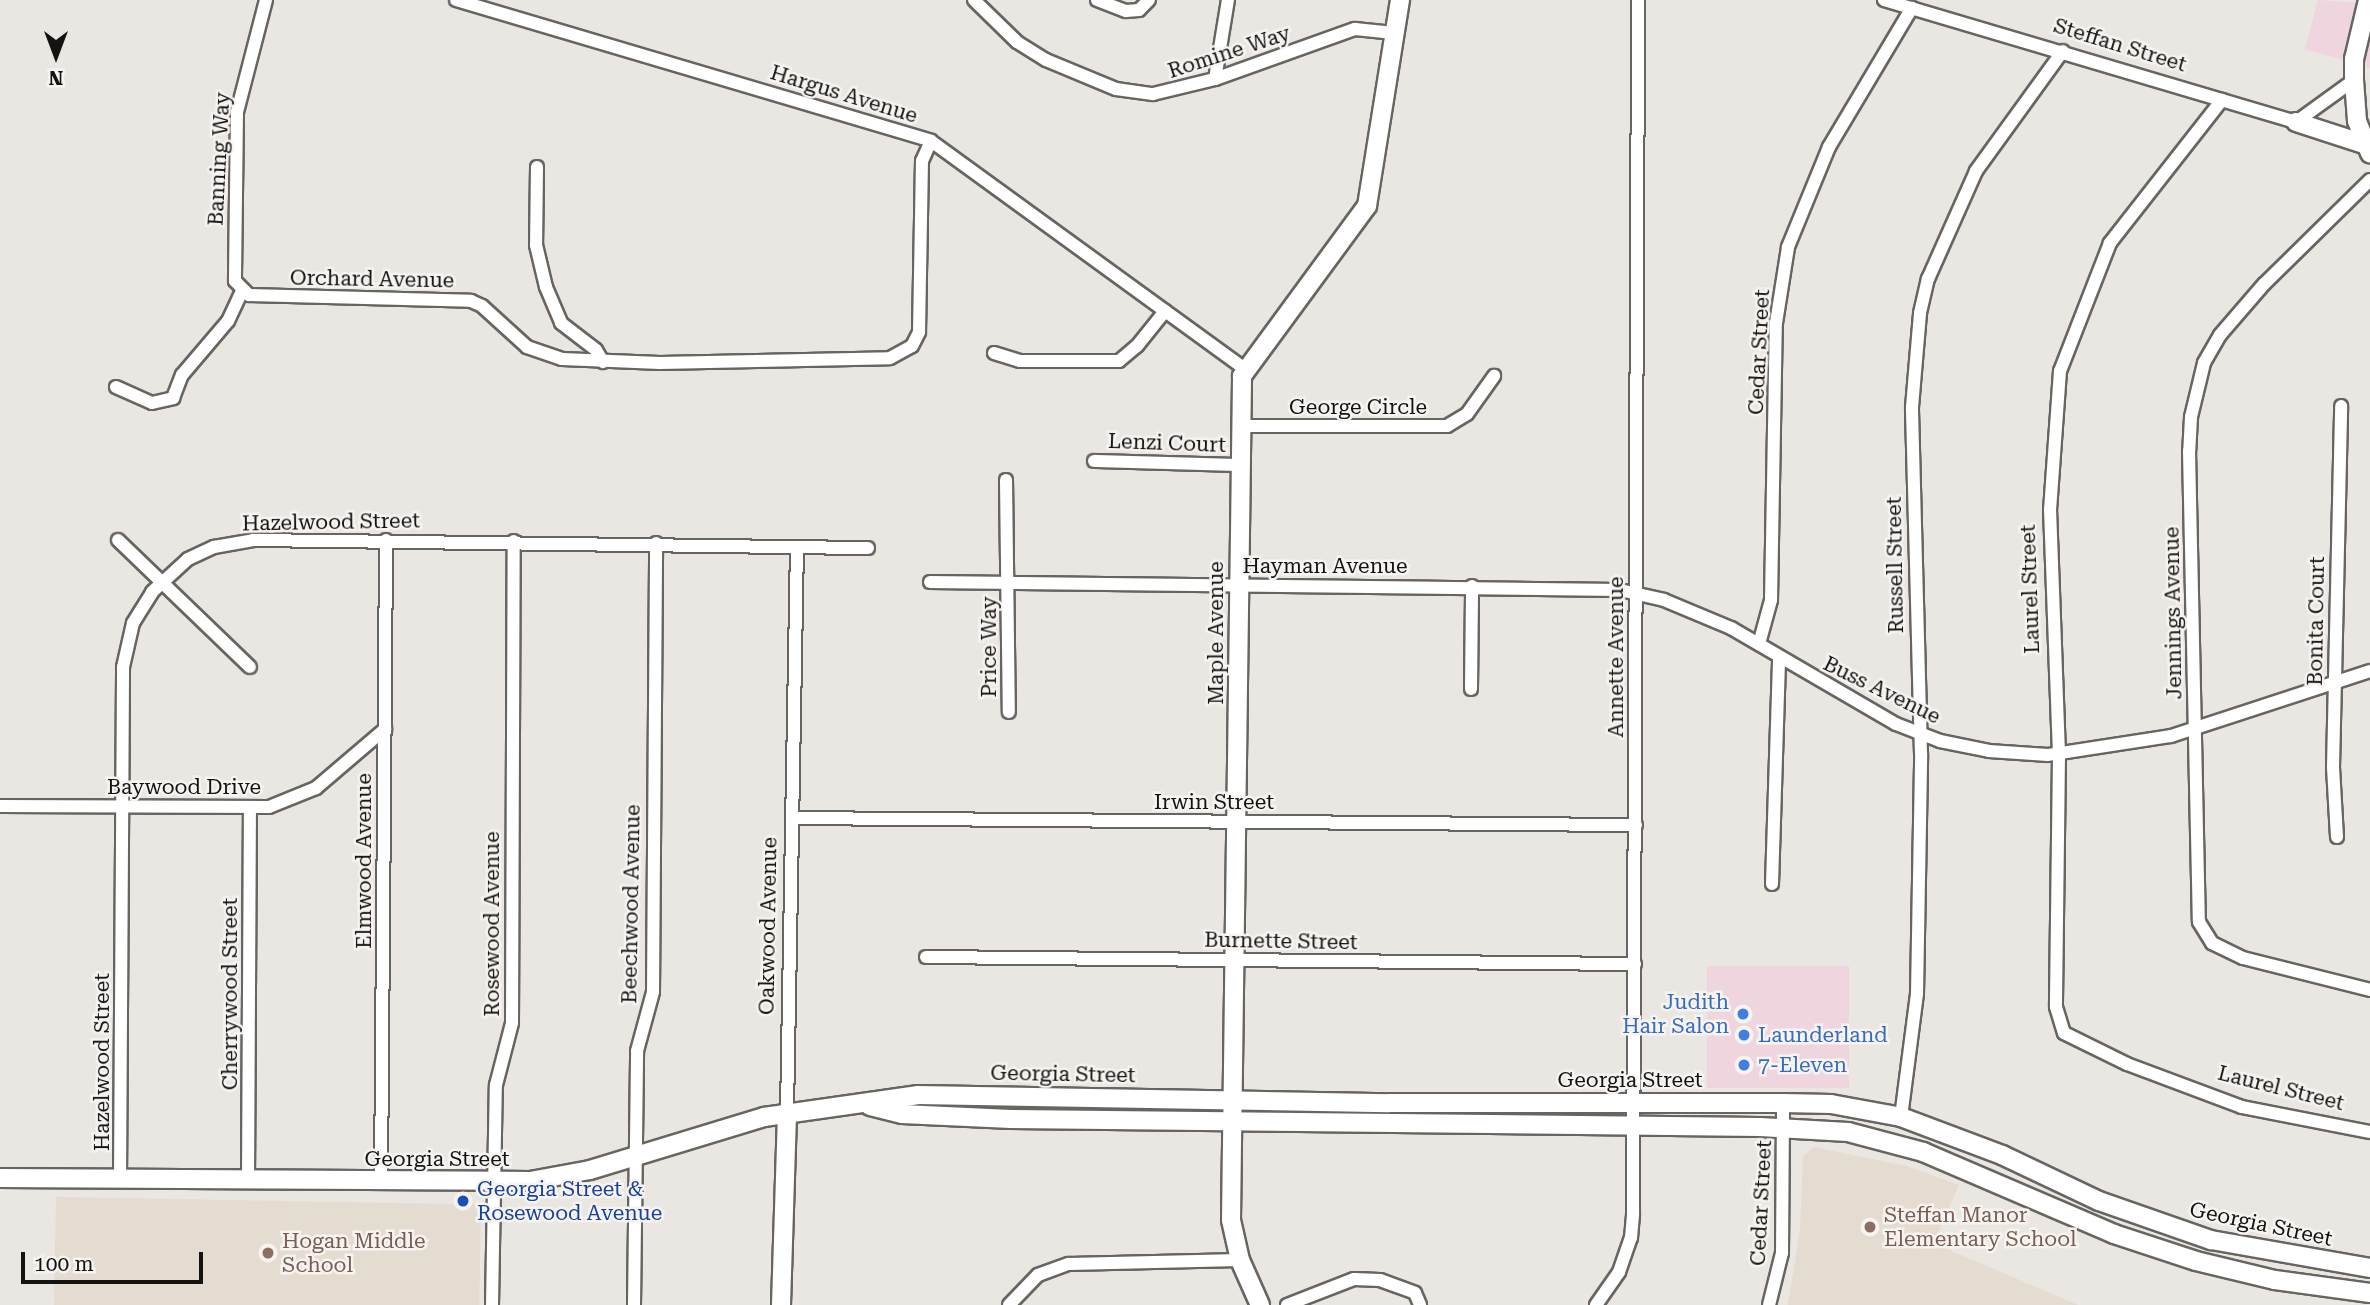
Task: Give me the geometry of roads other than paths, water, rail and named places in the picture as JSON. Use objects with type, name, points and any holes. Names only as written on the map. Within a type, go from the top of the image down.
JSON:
[{"type":"main road","points":[[1244,368],[1345,241],[1367,206],[1399,0]]},
{"type":"main road","points":[[2367,149],[2354,80],[2354,59],[2368,0]]},
{"type":"main road","points":[[2296,122],[2367,149]]},
{"type":"main road","name":"Maple Avenue","points":[[1244,368],[1240,464],[1231,1220],[1240,1260],[1260,1305]]},
{"type":"main road","name":"Georgia Street","points":[[0,1178],[495,1184],[558,1177],[787,1112],[918,1095],[1831,1104],[1901,1117],[2002,1155],[2099,1201],[2211,1240],[2370,1268]]},
{"type":"main road","name":"Georgia Street","points":[[863,1104],[902,1114],[1233,1124],[1784,1128],[1848,1132],[1893,1142],[2114,1234],[2234,1272],[2370,1293]]},
{"type":"main road","name":"Oakwood Avenue","points":[[781,1305],[787,1112]]},
{"type":"street","name":"Banning Way","points":[[238,286],[237,112],[266,0]]},
{"type":"street","name":"Hargus Avenue","points":[[456,0],[931,141],[1244,368]]},
{"type":"street","name":"Romine Way","points":[[974,0],[1017,42],[1116,89],[1172,93],[1354,29],[1394,33]]},
{"type":"street","points":[[1097,0],[1126,11],[1139,10],[1149,0]]},
{"type":"street","points":[[1215,79],[1228,0]]},
{"type":"street","name":"Annette Avenue","points":[[1597,1305],[1619,1272],[1631,1238],[1636,825],[1638,0]]},
{"type":"street","name":"Steffan Street","points":[[1884,0],[2222,100]]},
{"type":"street","name":"Cedar Street","points":[[1759,644],[1771,600],[1776,323],[1788,247],[1829,148],[1912,8]]},
{"type":"street","name":"Russell Street","points":[[1901,1117],[1917,993],[1919,732],[1912,407],[1920,313],[1928,279],[1976,171],[2063,51]]},
{"type":"street","points":[[2222,100],[2296,122],[2354,80]]},
{"type":"street","name":"Laurel Street","points":[[2222,100],[2110,243],[2060,370],[2050,509],[2059,755],[2054,973],[2056,1007],[2064,1033],[2127,1063],[2242,1107],[2370,1132]]},
{"type":"street","name":"Orchard Avenue","points":[[238,286],[256,296],[471,301],[482,306],[527,347],[562,359],[603,362],[878,360],[912,346],[919,332],[922,161],[931,141]]},
{"type":"street","points":[[537,167],[537,246],[546,287],[561,323],[596,350],[603,362]]},
{"type":"street","name":"Jennings Avenue","points":[[2370,180],[2264,284],[2204,363],[2190,417],[2189,451],[2198,902],[2206,934],[2227,951],[2276,969],[2370,990]]},
{"type":"street","points":[[116,387],[152,403],[173,398],[181,375],[219,333],[238,286]]},
{"type":"street","points":[[994,353],[1020,361],[1119,361],[1137,346],[1165,311]]},
{"type":"street","name":"George Circle","points":[[1241,426],[1447,426],[1467,414],[1494,376]]},
{"type":"street","name":"Bonita Court","points":[[2337,837],[2334,680],[2340,406]]},
{"type":"street","name":"Lenzi Court","points":[[1094,461],[1240,464]]},
{"type":"street","name":"Price Way","points":[[1006,480],[1007,581],[1011,600],[1009,712]]},
{"type":"street","points":[[118,540],[250,667]]},
{"type":"street","name":"Elmwood Avenue","points":[[381,1182],[387,540]]},
{"type":"street","name":"Hazelwood Street","points":[[120,1180],[126,642],[133,623],[162,584],[188,559],[231,542],[513,541],[868,548]]},
{"type":"street","name":"Rosewood Avenue","points":[[492,1305],[496,1085],[512,1023],[513,541]]},
{"type":"street","name":"Beechwood Avenue","points":[[634,1305],[637,1051],[653,992],[656,543]]},
{"type":"street","name":"Oakwood Avenue","points":[[787,1112],[797,547]]},
{"type":"street","name":"Hayman Avenue","points":[[930,582],[1472,586],[1635,593]]},
{"type":"street","points":[[1471,689],[1472,586]]},
{"type":"street","name":"Buss Avenue","points":[[1635,593],[1697,612],[1759,644],[1828,687],[1919,732],[1989,751],[2059,755],[2128,747],[2195,729],[2334,680],[2370,671]]},
{"type":"street","points":[[1772,884],[1779,657]]},
{"type":"street","name":"Baywood Drive","points":[[0,806],[269,807],[316,788],[385,729]]},
{"type":"street","name":"Cherrywood Street","points":[[248,1181],[250,807]]},
{"type":"street","name":"Irwin Street","points":[[792,818],[1636,825]]},
{"type":"street","name":"Burnette Street","points":[[926,957],[1635,964]]},
{"type":"street","name":"Cedar Street","points":[[1769,1305],[1782,1252],[1783,1103]]},
{"type":"street","points":[[1009,1305],[1038,1275],[1069,1264],[1240,1260]]},
{"type":"street","points":[[1287,1305],[1354,1279],[1380,1280],[1415,1293],[1420,1305]]},
{"type":"place","name":"Judith Hair Salon","points":[[1743,1014]]},
{"type":"place","name":"Launderland","points":[[1744,1035]]},
{"type":"place","name":"7-Eleven","points":[[1744,1065]]},
{"type":"place","name":"Georgia Street & Rosewood Avenue","points":[[463,1201]]},
{"type":"place","name":"Steffan Manor Elementary School","points":[[1870,1227]]},
{"type":"place","name":"Hogan Middle School","points":[[268,1253]]}]
